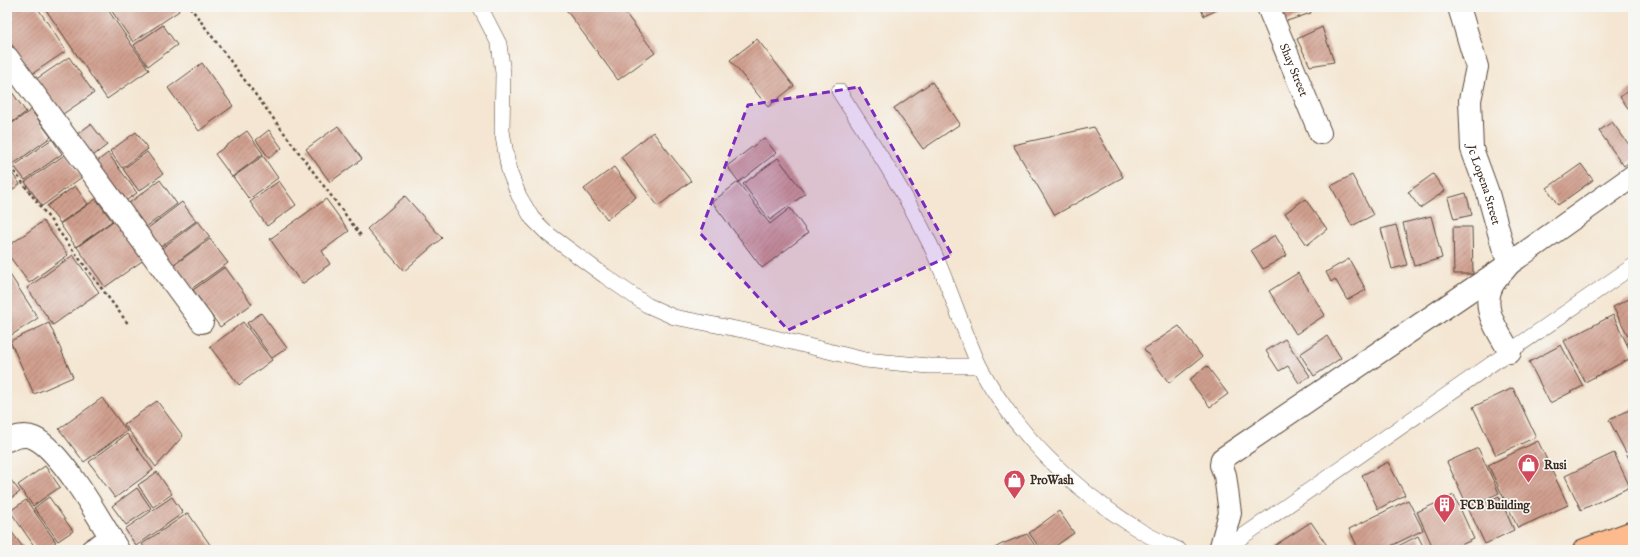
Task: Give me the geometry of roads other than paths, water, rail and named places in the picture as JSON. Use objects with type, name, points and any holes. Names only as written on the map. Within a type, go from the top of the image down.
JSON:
[{"type":"highway","points":[[1584,550],[1606,546],[1633,532]]},
{"type":"street","name":"Shay Street","points":[[1268,7],[1320,132]]},
{"type":"street","name":"Jc Lopena Street","points":[[1459,7],[1477,67],[1470,100],[1472,149],[1487,190],[1508,264]]},
{"type":"street","points":[[7,57],[202,322]]},
{"type":"street","points":[[1220,550],[1230,513],[1225,475],[1221,465],[1222,459],[1508,264],[1633,176]]},
{"type":"street","points":[[1508,264],[1504,272],[1495,280],[1490,290],[1488,302],[1489,313],[1510,352]]},
{"type":"street","points":[[7,440],[19,436],[32,438],[46,445],[59,460],[114,544],[92,550]]},
{"type":"lane","points":[[480,7],[500,44],[503,73],[502,131],[509,171],[519,196],[532,218],[548,234],[605,276],[647,305],[674,317],[747,331],[864,360],[929,366],[980,366]]},
{"type":"lane","points":[[839,91],[900,188],[927,238],[980,366],[1005,407],[1030,438],[1064,473],[1102,505],[1137,529],[1179,550]]},
{"type":"lane","points":[[1224,550],[1633,266]]},
{"type":"place","name":"Rusi","points":[[1528,484]]},
{"type":"place","name":"ProWash","points":[[1014,500]]},
{"type":"place","name":"FCB Building","points":[[1445,524]]}]
